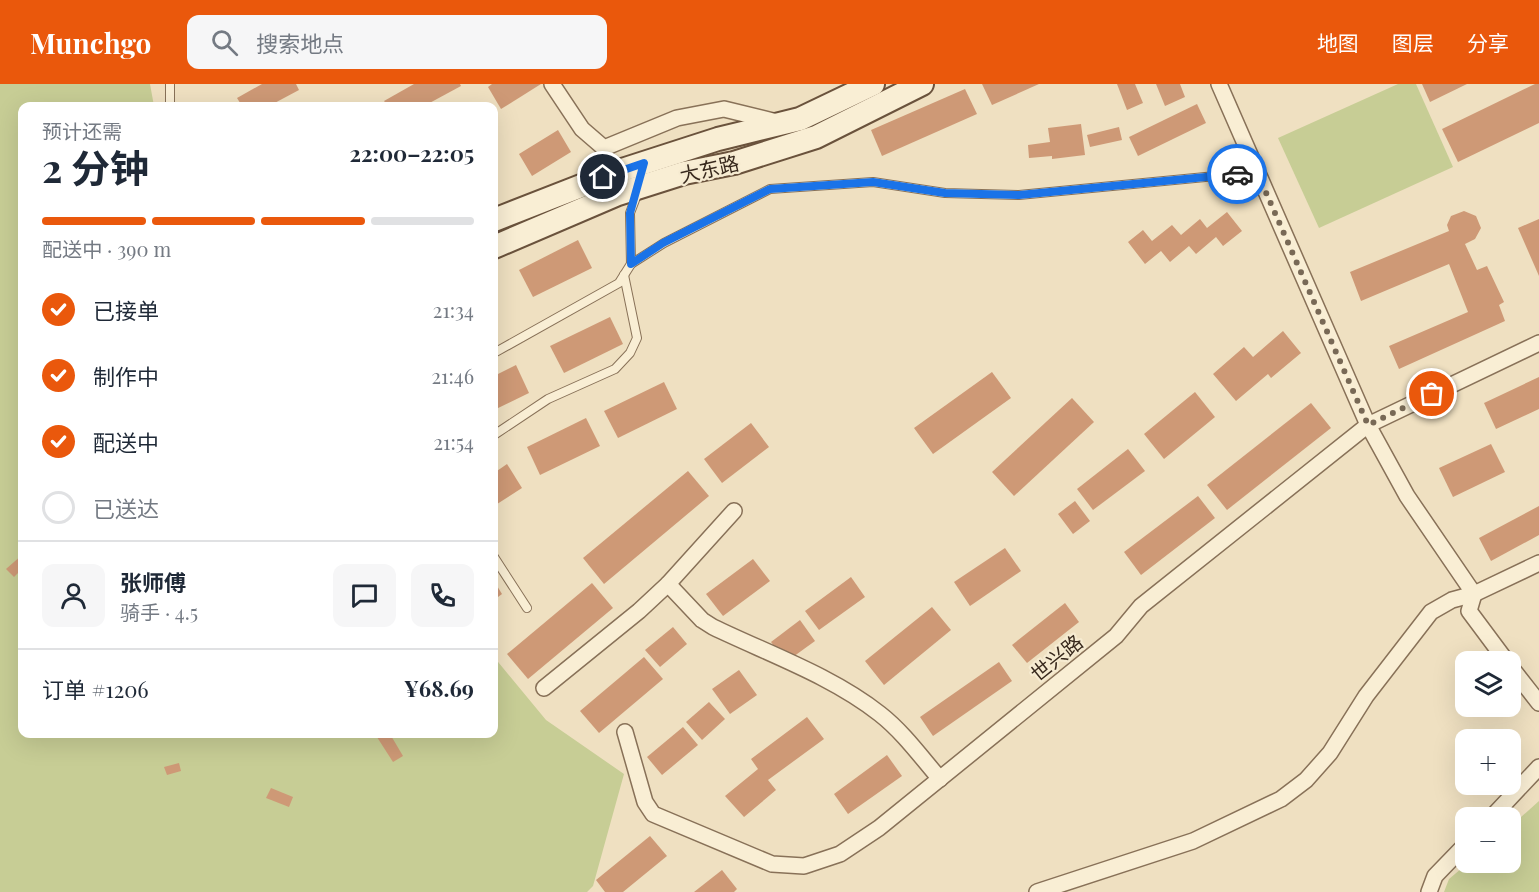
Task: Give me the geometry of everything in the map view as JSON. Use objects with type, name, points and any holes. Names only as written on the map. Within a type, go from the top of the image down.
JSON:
[{"type":"street","points":[[552,84],[582,129],[604,148],[677,118],[724,109],[782,123],[816,137]]},
{"type":"street","name":"大东路","points":[[498,219],[642,175],[782,123],[800,119],[873,84]]},
{"type":"street","name":"大东路","points":[[498,245],[556,219],[642,175],[684,173],[735,163],[816,137],[922,84]]},
{"type":"street","points":[[1219,84],[1368,425],[1407,496],[1474,594]]},
{"type":"street","name":"世兴路","points":[[625,732],[645,802],[653,814],[772,864],[804,866],[840,854],[879,828],[1116,636],[1142,606],[1368,425],[1539,343]]},
{"type":"street","points":[[544,688],[668,584],[734,511]]},
{"type":"street","points":[[1037,892],[1193,841],[1281,799],[1306,780],[1330,753],[1366,696],[1431,612],[1452,600],[1474,594],[1539,563]]},
{"type":"street","points":[[668,584],[702,620],[713,627],[839,687],[880,714],[903,735],[940,779]]},
{"type":"street","points":[[1474,594],[1469,611],[1499,651]]},
{"type":"street","points":[[1521,680],[1539,703]]},
{"type":"street","points":[[1501,807],[1539,767]]},
{"type":"street","points":[[1429,892],[1435,876],[1455,855]]},
{"type":"lane","points":[[170,84],[170,102]]},
{"type":"lane","points":[[498,350],[620,283],[631,264],[663,243],[770,189],[873,182],[945,193],[1019,195],[1257,172]]},
{"type":"lane","points":[[631,264],[630,213],[642,175]]},
{"type":"lane","points":[[498,432],[548,399],[615,369],[630,353],[637,338],[624,275]]},
{"type":"lane","points":[[498,563],[527,608]]},
{"type":"green space","points":[[0,84],[150,84],[153,102],[18,102],[18,738],[498,738],[498,662],[546,720],[624,774],[593,886],[587,892],[0,892]]},
{"type":"green space","points":[[1398,84],[1416,84],[1453,167],[1319,228],[1278,138]]},
{"type":"green space","points":[[1539,801],[1539,892],[1444,892],[1449,879],[1456,873],[1521,873],[1521,817]]},
{"type":"building","points":[[262,84],[296,84],[299,90],[276,102],[240,102],[237,98]]},
{"type":"building","points":[[414,84],[460,84],[461,86],[431,102],[384,101]]},
{"type":"building","points":[[492,84],[541,84],[501,109],[488,87]]},
{"type":"building","points":[[982,84],[1039,84],[992,105]]},
{"type":"building","points":[[1117,84],[1135,84],[1143,103],[1127,110]]},
{"type":"building","points":[[1156,84],[1180,84],[1185,97],[1165,106]]},
{"type":"building","points":[[1422,84],[1467,84],[1430,102]]},
{"type":"building","points":[[1539,84],[1539,123],[1458,162],[1442,129]]},
{"type":"building","points":[[965,89],[977,114],[882,156],[871,130]]},
{"type":"building","points":[[1197,104],[1206,123],[1138,156],[1129,137]]},
{"type":"building","points":[[1081,124],[1085,155],[1052,159],[1052,156],[1029,158],[1028,145],[1050,142],[1048,128]]},
{"type":"building","points":[[1119,127],[1122,140],[1090,147],[1087,135]]},
{"type":"building","points":[[558,130],[571,152],[532,176],[519,154]]},
{"type":"building","points":[[1464,211],[1476,216],[1481,228],[1475,239],[1465,244],[1477,270],[1487,266],[1504,302],[1499,305],[1505,321],[1399,369],[1389,346],[1468,312],[1449,264],[1361,301],[1350,272],[1449,231],[1447,225],[1451,216]]},
{"type":"building","points":[[1227,212],[1242,231],[1223,246],[1216,237],[1196,254],[1189,246],[1170,262],[1161,251],[1145,264],[1128,242],[1143,230],[1152,241],[1172,225],[1181,235],[1200,219],[1207,228]]},
{"type":"building","points":[[1539,219],[1539,276],[1518,228]]},
{"type":"building","points":[[578,240],[592,268],[533,297],[519,270]]},
{"type":"building","points":[[610,317],[623,344],[564,373],[550,346]]},
{"type":"building","points":[[1283,331],[1301,353],[1271,378],[1268,374],[1236,401],[1213,374],[1244,347],[1253,357]]},
{"type":"building","points":[[516,365],[529,393],[498,408],[498,374]]},
{"type":"building","points":[[992,372],[1011,398],[933,454],[914,428]]},
{"type":"building","points":[[1539,377],[1539,409],[1496,429],[1484,403]]},
{"type":"building","points":[[664,382],[677,409],[618,438],[604,411]]},
{"type":"building","points":[[1195,392],[1215,417],[1164,459],[1144,434]]},
{"type":"building","points":[[1072,398],[1094,422],[1014,496],[992,472]]},
{"type":"building","points":[[1311,403],[1331,428],[1227,510],[1207,485]]},
{"type":"building","points":[[586,418],[600,446],[540,475],[527,447]]},
{"type":"building","points":[[751,423],[769,447],[722,483],[704,459]]},
{"type":"building","points":[[1491,444],[1505,472],[1453,497],[1439,468]]},
{"type":"building","points":[[1128,449],[1145,471],[1093,510],[1077,489]]},
{"type":"building","points":[[507,464],[522,488],[498,503],[498,470]]},
{"type":"building","points":[[688,471],[709,496],[604,584],[583,558]]},
{"type":"building","points":[[1198,496],[1215,518],[1141,575],[1124,552]]},
{"type":"building","points":[[1075,501],[1090,521],[1073,534],[1058,514]]},
{"type":"building","points":[[1539,506],[1539,535],[1491,561],[1479,538]]},
{"type":"building","points":[[1005,548],[1021,571],[970,606],[954,582]]},
{"type":"building","points":[[18,558],[18,573],[14,577],[6,569]]},
{"type":"building","points":[[753,559],[770,581],[723,616],[706,594]]},
{"type":"building","points":[[851,577],[865,597],[819,630],[805,611]]},
{"type":"building","points":[[592,583],[613,608],[528,679],[507,654]]},
{"type":"building","points":[[1065,603],[1079,622],[1027,663],[1012,645]]},
{"type":"building","points":[[932,607],[951,630],[884,685],[865,661]]},
{"type":"building","points":[[800,620],[815,641],[786,662],[771,642]]},
{"type":"building","points":[[673,627],[687,644],[660,667],[645,650]]},
{"type":"building","points":[[644,657],[663,679],[599,733],[580,711]]},
{"type":"building","points":[[999,662],[1012,681],[933,736],[920,717]]},
{"type":"building","points":[[739,670],[757,695],[730,714],[712,689]]},
{"type":"building","points":[[709,702],[725,719],[702,740],[686,722]]},
{"type":"building","points":[[807,717],[824,739],[768,780],[776,790],[744,817],[725,796],[758,769],[751,759]]},
{"type":"building","points":[[683,727],[698,745],[662,775],[647,757]]},
{"type":"building","points":[[378,738],[392,738],[403,756],[393,762]]},
{"type":"building","points":[[887,755],[902,776],[848,814],[834,794]]},
{"type":"building","points":[[179,763],[181,771],[167,775],[164,767]]},
{"type":"building","points":[[271,788],[293,797],[289,807],[266,798]]},
{"type":"building","points":[[650,836],[667,856],[623,892],[605,892],[596,880]]},
{"type":"building","points":[[722,870],[737,889],[734,892],[694,892]]},
{"type":"way so far","points":[[1237,174],[1257,172],[1368,425],[1432,394]]},
{"type":"route","points":[[603,177],[644,163],[630,213],[631,264],[663,243],[770,189],[873,182],[945,193],[1019,195],[1237,174]]}]
